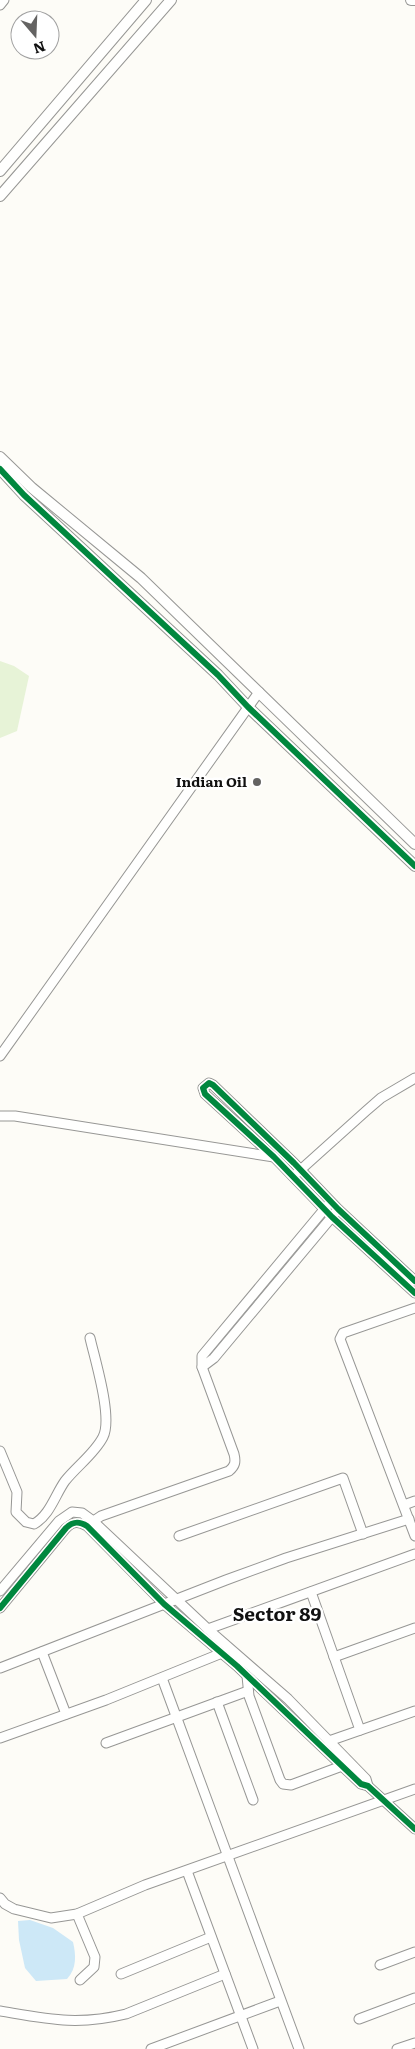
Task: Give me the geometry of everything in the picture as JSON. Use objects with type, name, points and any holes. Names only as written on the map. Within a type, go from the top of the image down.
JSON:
[{"type":"street","points":[[0,5],[4,0]]},
{"type":"street","points":[[0,171],[146,0]]},
{"type":"street","points":[[0,196],[171,0]]},
{"type":"street","points":[[0,457],[32,488],[142,578],[415,844]]},
{"type":"street","points":[[0,469],[24,495],[218,675],[252,711],[415,866]]},
{"type":"street","points":[[0,1056],[252,711],[260,693]]},
{"type":"street","points":[[293,1176],[371,1106],[415,1078]]},
{"type":"street","points":[[415,1280],[338,1209],[328,1206],[293,1176],[274,1156],[205,1094],[203,1088],[205,1085],[209,1083],[213,1085],[301,1170],[328,1206],[332,1217],[415,1293]]},
{"type":"street","points":[[0,1116],[15,1116],[274,1156]]},
{"type":"street","points":[[90,1524],[229,1471],[234,1467],[236,1460],[202,1367],[202,1356],[204,1351],[328,1206]]},
{"type":"street","points":[[202,1367],[214,1358],[338,1209]]},
{"type":"street","points":[[415,1308],[343,1333],[340,1339],[415,1536]]},
{"type":"street","points":[[0,1450],[17,1492],[16,1512],[26,1522],[34,1524],[39,1521],[51,1506],[64,1483],[102,1439],[107,1430],[104,1400],[90,1338]]},
{"type":"street","points":[[179,1536],[343,1478],[363,1534]]},
{"type":"street","points":[[404,1505],[415,1501]]},
{"type":"street","points":[[72,1512],[75,1522]]},
{"type":"street","points":[[0,1592],[59,1521],[72,1512],[82,1513],[164,1604],[222,1653],[361,1784],[368,1786],[415,1830]]},
{"type":"street","points":[[0,1668],[175,1598],[286,1558],[409,1519]]},
{"type":"street","points":[[0,1608],[66,1528],[75,1522],[90,1524],[288,1699],[366,1779],[368,1786]]},
{"type":"street","points":[[208,1629],[415,1554]]},
{"type":"street","points":[[311,1592],[360,1730]]},
{"type":"street","points":[[334,1657],[415,1628]]},
{"type":"street","points":[[42,1652],[66,1714]]},
{"type":"street","points":[[0,1738],[162,1678],[222,1653]]},
{"type":"street","points":[[247,1676],[248,1691],[283,1784],[292,1785],[342,1766]]},
{"type":"street","points":[[162,1678],[299,2049]]},
{"type":"street","points":[[106,1743],[248,1691]]},
{"type":"street","points":[[217,1702],[253,1800]]},
{"type":"street","points":[[330,1741],[415,1711]]},
{"type":"street","points":[[0,1898],[5,1904],[14,1909],[51,1918],[77,1914],[145,1885],[415,1789]]},
{"type":"street","points":[[187,1871],[253,2049]]},
{"type":"street","points":[[77,1914],[95,1957],[94,1967],[80,1980]]},
{"type":"street","points":[[121,1974],[211,1937]]},
{"type":"street","points":[[380,1965],[415,1952]]},
{"type":"street","points":[[0,2011],[56,2020],[86,2022],[126,2014],[225,1974]]},
{"type":"street","points":[[358,2019],[415,1998]]},
{"type":"street","points":[[151,2049],[280,2001]]},
{"type":"street","points":[[398,2049],[415,2043]]},
{"type":"green space","points":[[0,661],[14,666],[29,676],[17,731],[0,738]]},
{"type":"water","points":[[30,1920],[53,1928],[73,1942],[75,1961],[73,1970],[67,1979],[36,1981],[25,1968],[19,1940],[18,1921]]},
{"type":"cycle path","points":[[0,469],[24,495],[218,675],[248,707],[415,866]]},
{"type":"cycle path","points":[[415,1281],[338,1209],[294,1163],[213,1085],[209,1083],[203,1088],[205,1094],[274,1157],[332,1217],[415,1293]]},
{"type":"cycle path","points":[[0,1608],[66,1528],[74,1523],[84,1524],[164,1604],[237,1666],[361,1784],[368,1786],[415,1829]]},
{"type":"place","name":"Indian Oil","points":[[257,782]]},
{"type":"district","name":"Sector 89","points":[[277,1614]]}]
